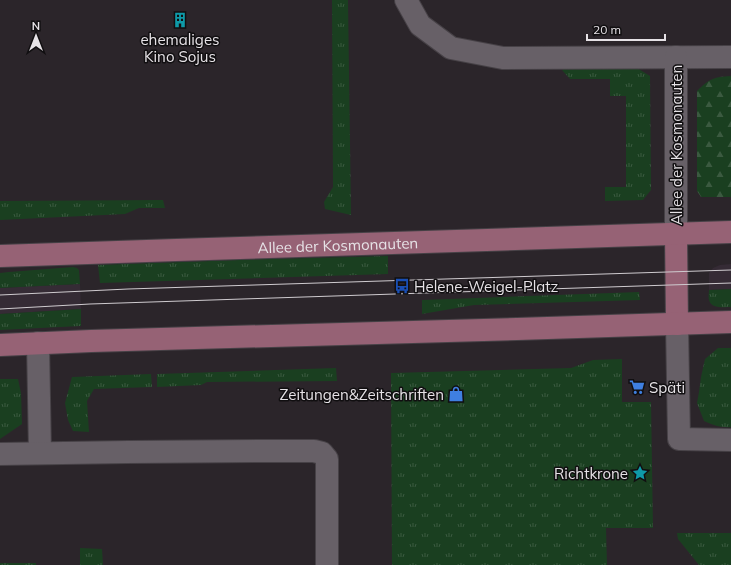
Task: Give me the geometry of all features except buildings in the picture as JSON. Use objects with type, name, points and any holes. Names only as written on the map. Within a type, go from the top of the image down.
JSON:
[{"type":"main road","name":"Allee der Kosmonauten","points":[[0,256],[731,232]]},
{"type":"main road","name":"Allee der Kosmonauten","points":[[676,234],[677,324]]},
{"type":"main road","points":[[0,345],[731,322]]},
{"type":"street","name":"Allee der Kosmonauten","points":[[406,0],[420,25],[451,48],[504,58],[731,57]]},
{"type":"street","name":"Allee der Kosmonauten","points":[[676,57],[676,234]]},
{"type":"street","name":"Allee der Kosmonauten","points":[[677,324],[679,438],[731,440]]},
{"type":"street","points":[[38,343],[40,453]]},
{"type":"street","points":[[0,454],[250,451],[322,453],[327,459],[327,565]]},
{"type":"shaded area","points":[[731,264],[731,289],[709,290],[709,273],[713,268],[720,265]]},
{"type":"shaded area","points":[[80,284],[81,309],[0,314],[0,288]]},
{"type":"green space","points":[[332,0],[348,0],[351,215],[325,209],[324,202],[333,187]]},
{"type":"green space","points":[[567,67],[637,68],[650,76],[651,190],[643,200],[605,201],[605,187],[626,187],[626,96],[610,96],[610,79],[570,79],[562,70]]},
{"type":"green space","points":[[731,76],[731,197],[701,197],[697,191],[697,91],[712,79]]},
{"type":"green space","points":[[163,200],[165,208],[139,208],[125,214],[0,220],[0,201]]},
{"type":"green space","points":[[388,256],[388,274],[100,283],[98,265],[240,260]]},
{"type":"green space","points":[[73,267],[79,270],[80,284],[0,288],[0,273]]},
{"type":"green space","points":[[731,289],[731,307],[718,307],[710,303],[709,290]]},
{"type":"green space","points":[[639,292],[640,300],[474,305],[422,314],[422,300]]},
{"type":"green space","points":[[81,309],[81,326],[0,330],[0,314]]},
{"type":"green space","points":[[718,348],[731,348],[731,427],[717,426],[704,421],[697,403],[705,359]]},
{"type":"green space","points":[[622,359],[622,402],[651,402],[653,528],[606,528],[607,565],[392,565],[391,373],[571,368],[593,360]]},
{"type":"green space","points":[[336,368],[337,381],[207,382],[201,385],[157,387],[157,374]]},
{"type":"green space","points":[[151,374],[152,387],[94,389],[87,401],[89,432],[73,431],[68,420],[65,403],[72,377]]},
{"type":"green space","points":[[0,379],[18,379],[21,393],[22,424],[0,439]]},
{"type":"green space","points":[[677,533],[731,533],[731,565],[699,565],[678,539]]},
{"type":"green space","points":[[80,548],[102,549],[103,565],[80,565]]},
{"type":"green space","points":[[0,563],[36,563],[36,565],[0,565]]},
{"type":"tram line","points":[[0,295],[128,289],[731,270]]},
{"type":"tram line","points":[[0,309],[90,304],[731,283]]},
{"type":"place","name":"ehemaliges Kino Sojus","points":[[180,20]]},
{"type":"place","name":"Helene-Weigel-Platz","points":[[402,286]]},
{"type":"place","name":"Späti","points":[[637,387]]},
{"type":"place","name":"Zeitungen&Zeitschriften","points":[[456,394]]},
{"type":"place","name":"Richtkrone","points":[[640,473]]}]
